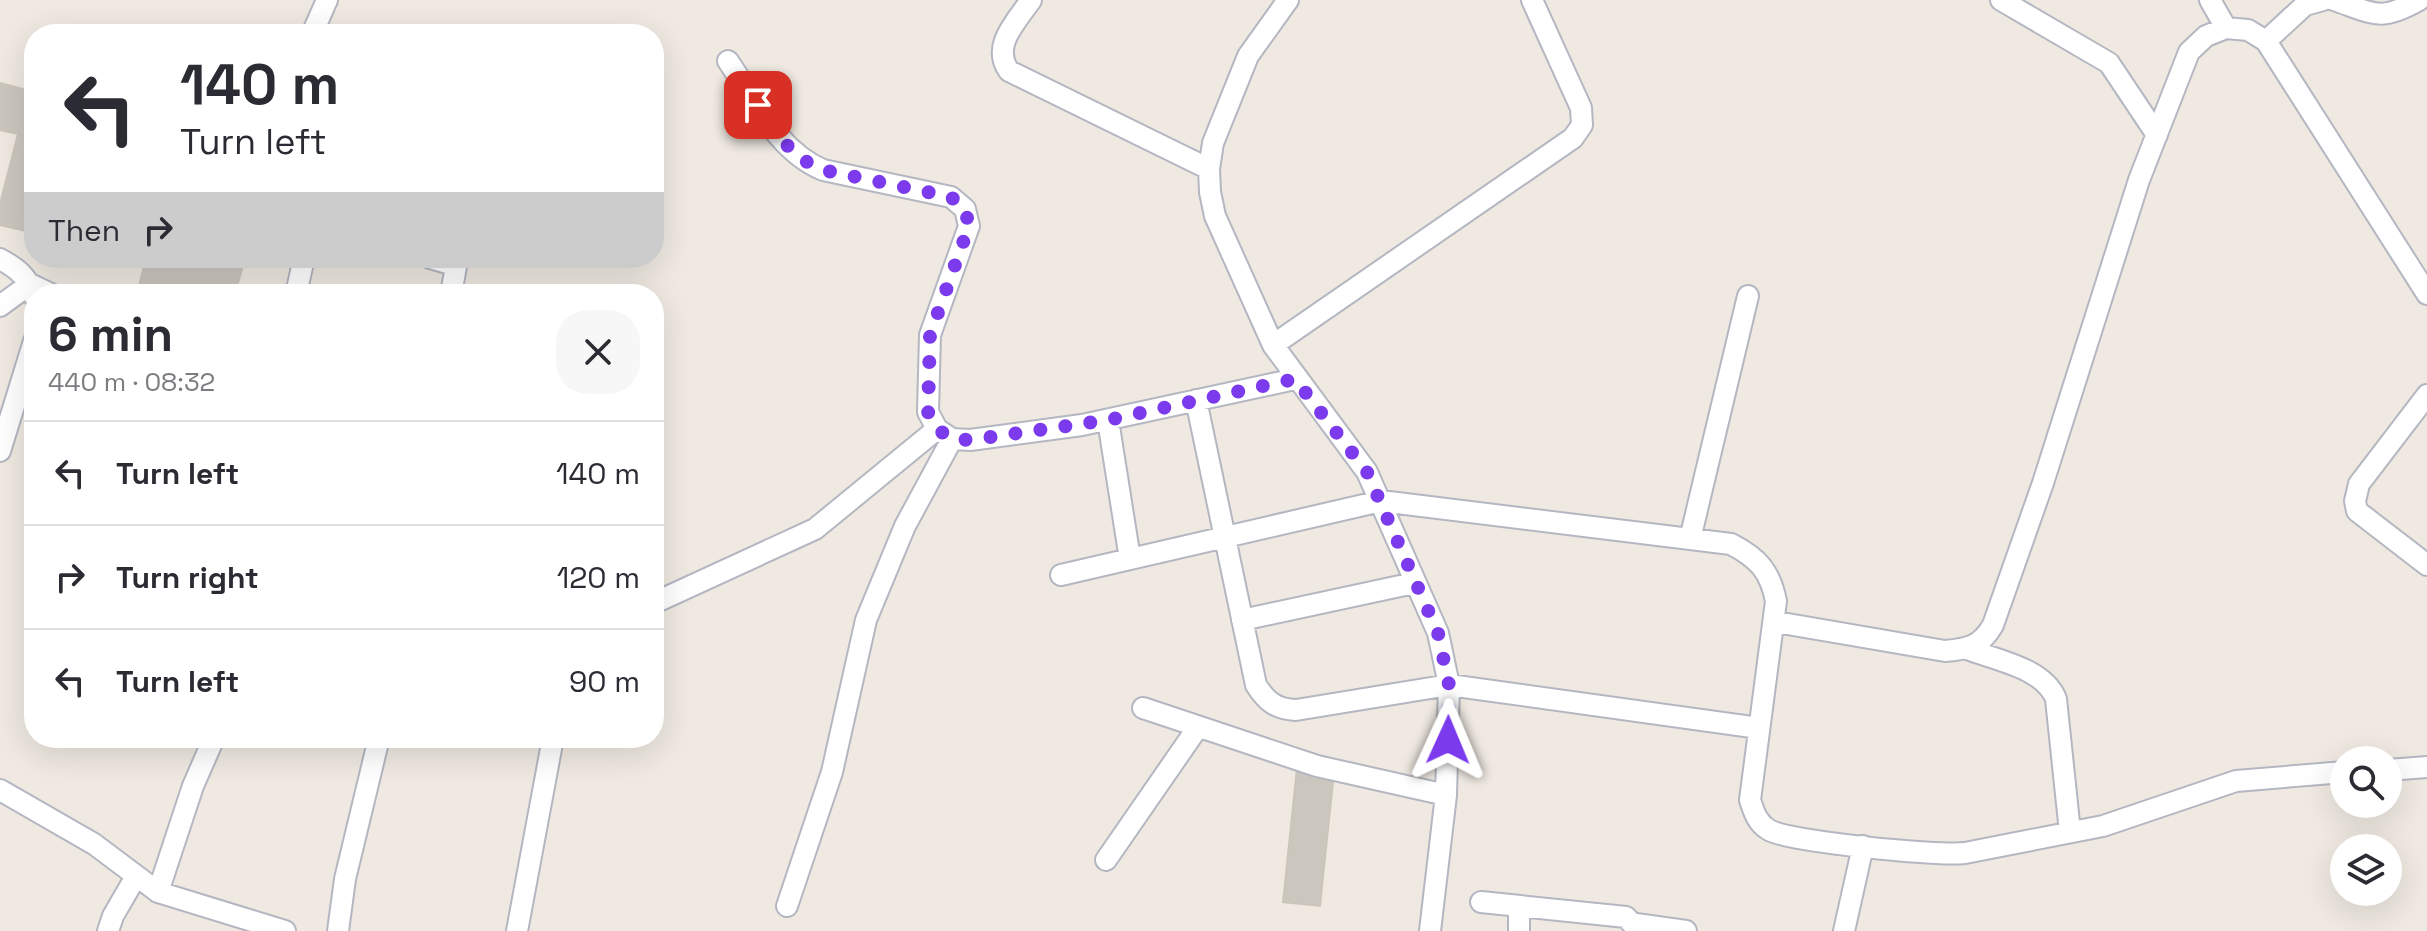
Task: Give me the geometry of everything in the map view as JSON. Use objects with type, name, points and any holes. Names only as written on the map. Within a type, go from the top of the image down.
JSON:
[{"type":"street","points":[[316,24],[327,0]]},
{"type":"street","points":[[1031,0],[1001,47],[1001,61],[1009,71],[1209,169]]},
{"type":"street","points":[[1288,0],[1248,56],[1213,143],[1209,169],[1215,216],[1273,345],[1295,379],[1349,445],[1381,501],[1438,633],[1449,685],[1446,795],[1430,931]]},
{"type":"street","points":[[1273,345],[1573,138],[1582,125],[1581,108],[1532,0]]},
{"type":"street","points":[[2001,0],[2109,63],[2157,135]]},
{"type":"street","points":[[2210,0],[2226,28]]},
{"type":"street","points":[[2266,41],[2305,5],[2323,0]]},
{"type":"street","points":[[2334,0],[2383,15],[2393,14],[2419,0]]},
{"type":"street","points":[[1776,622],[1945,651],[1967,649],[1983,641],[1993,625],[2157,135],[2189,52],[2206,36],[2226,28],[2248,30],[2266,41],[2427,294]]},
{"type":"street","points":[[728,61],[788,149],[803,162],[823,170],[951,197],[965,209],[969,226],[930,335],[928,412],[944,434],[970,440],[1108,420],[1295,379]]},
{"type":"street","points":[[0,259],[16,267],[28,284]]},
{"type":"street","points":[[0,306],[24,294]]},
{"type":"street","points":[[1690,539],[1748,296]]},
{"type":"street","points":[[0,451],[24,373]]},
{"type":"street","points":[[2427,395],[2359,484],[2355,501],[2357,511],[2427,565]]},
{"type":"street","points":[[1196,400],[1256,685],[1266,701],[1280,709],[1296,710],[1449,685],[1759,728]]},
{"type":"street","points":[[1108,420],[1130,559]]},
{"type":"street","points":[[664,598],[815,529],[944,434]]},
{"type":"street","points":[[787,906],[832,772],[866,620],[944,434]]},
{"type":"street","points":[[1061,575],[1381,501],[1731,544],[1756,557],[1771,579],[1776,622],[1750,800],[1756,817],[1770,831],[1863,846],[1944,855],[2103,826],[2236,781],[2330,773]]},
{"type":"street","points":[[1242,620],[1414,583]]},
{"type":"street","points":[[1967,649],[2036,676],[2051,686],[2056,699],[2070,832]]},
{"type":"street","points":[[1143,708],[1317,766],[1446,795]]},
{"type":"street","points":[[1106,860],[1198,727]]},
{"type":"street","points":[[158,892],[193,786],[210,748]]},
{"type":"street","points":[[338,931],[345,879],[377,748]]},
{"type":"street","points":[[517,931],[551,748]]},
{"type":"street","points":[[2402,769],[2427,767]]},
{"type":"street","points":[[0,790],[94,844],[135,878],[158,892],[285,931]]},
{"type":"street","points":[[1844,931],[1863,846]]},
{"type":"street","points":[[108,931],[135,878]]},
{"type":"street","points":[[1481,902],[1626,917],[1638,928],[1686,931]]},
{"type":"street","points":[[1519,907],[1519,931]]},
{"type":"building","points":[[0,83],[24,89],[24,231],[0,225],[0,204],[18,134],[0,130]]},
{"type":"building","points":[[144,268],[242,268],[238,284],[140,284]]},
{"type":"building","points":[[1297,768],[1334,772],[1320,906],[1283,902]]},
{"type":"route","points":[[758,105],[788,149],[803,162],[823,170],[951,197],[965,209],[969,226],[958,264],[935,314],[930,335],[928,412],[937,429],[952,439],[970,440],[1082,425],[1295,379],[1367,472],[1438,633],[1449,685],[1448,740]]}]
